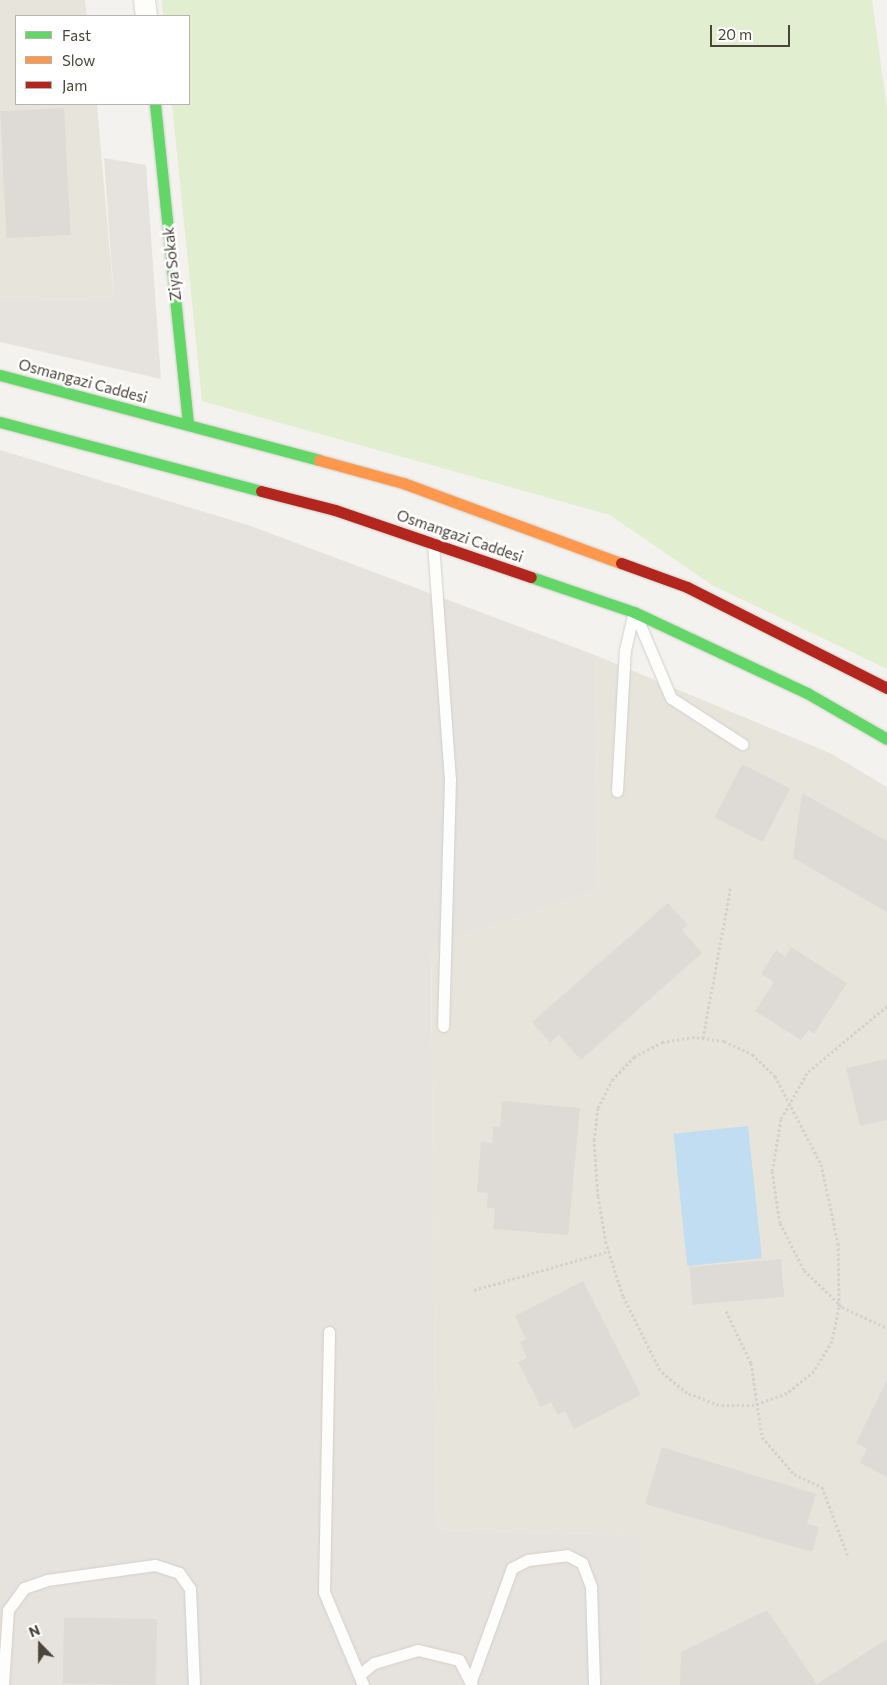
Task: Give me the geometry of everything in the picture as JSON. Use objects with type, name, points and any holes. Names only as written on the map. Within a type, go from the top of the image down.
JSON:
[{"type":"main road","name":"Ziya Sokak","points":[[155,105],[188,424]]},
{"type":"main road","name":"Osmangazi Caddesi","points":[[0,375],[403,482],[687,587],[887,688]]},
{"type":"main road","name":"Osmangazi Caddesi","points":[[0,422],[335,510],[634,612],[807,694],[887,739]]},
{"type":"street","points":[[144,0],[146,15]]},
{"type":"lane","points":[[434,543],[450,779],[443,1026]]},
{"type":"lane","points":[[634,612],[671,698],[742,744]]},
{"type":"lane","points":[[617,791],[625,650],[634,612]]},
{"type":"lane","points":[[329,1332],[324,1592],[362,1680]]},
{"type":"lane","points":[[472,1683],[512,1568],[528,1560],[567,1555],[582,1563],[591,1587],[594,1685]]},
{"type":"lane","points":[[3,1685],[8,1610],[24,1588],[47,1580],[155,1565],[179,1573],[190,1589],[194,1685]]},
{"type":"lane","points":[[362,1680],[374,1663],[418,1650],[450,1655],[472,1683]]},
{"type":"path","points":[[703,1038],[730,886]]},
{"type":"path","points":[[887,1006],[807,1073],[781,1120],[772,1171],[780,1224],[804,1270],[838,1303],[887,1328]]},
{"type":"path","points":[[703,1038],[724,1041],[752,1054],[775,1076],[790,1104],[821,1164],[838,1243],[838,1303],[832,1341],[814,1372],[787,1394],[754,1405],[719,1405],[686,1392],[660,1370],[623,1296],[608,1251],[598,1196],[594,1140],[598,1108],[612,1080],[634,1057],[662,1042],[703,1038]]},
{"type":"path","points":[[474,1290],[608,1251]]},
{"type":"path","points":[[726,1311],[751,1363],[754,1405],[762,1437],[794,1474],[822,1487],[848,1556]]},
{"type":"shaded area","points":[[0,0],[85,0],[87,15],[15,15],[15,105],[97,105],[114,300],[0,299]]},
{"type":"shaded area","points":[[104,158],[146,165],[161,379],[0,342],[0,299],[114,300]]},
{"type":"shaded area","points":[[0,450],[251,526],[595,655],[598,889],[431,947],[436,1530],[639,1535],[639,1685],[0,1685]]},
{"type":"shaded area","points":[[595,655],[830,753],[887,787],[887,1685],[639,1685],[639,1535],[436,1530],[431,947],[598,889]]},
{"type":"green space","points":[[162,0],[872,0],[887,108],[887,669],[712,585],[610,515],[202,401],[172,105],[190,105],[190,15],[163,15]]},
{"type":"water","points":[[748,1126],[762,1258],[687,1266],[673,1134]]},
{"type":"building","points":[[64,108],[71,235],[7,238],[0,111]]},
{"type":"building","points":[[742,764],[790,789],[763,842],[715,817]]},
{"type":"building","points":[[802,793],[887,841],[887,912],[793,858]]},
{"type":"building","points":[[668,903],[688,925],[682,930],[702,953],[581,1060],[559,1035],[550,1043],[532,1022]]},
{"type":"building","points":[[791,947],[847,983],[814,1034],[808,1030],[801,1040],[755,1011],[774,982],[761,974],[776,950],[785,957]]},
{"type":"building","points":[[887,1059],[887,1120],[860,1126],[846,1068]]},
{"type":"building","points":[[502,1101],[580,1108],[568,1235],[493,1229],[495,1208],[487,1208],[488,1193],[477,1192],[481,1142],[492,1143],[493,1126],[500,1127]]},
{"type":"building","points":[[781,1259],[784,1297],[693,1305],[689,1267]]},
{"type":"building","points":[[583,1281],[641,1395],[574,1429],[565,1411],[558,1415],[551,1402],[541,1407],[518,1362],[527,1358],[520,1342],[526,1339],[515,1316]]},
{"type":"building","points":[[887,1380],[887,1477],[860,1463],[867,1449],[856,1443]]},
{"type":"building","points":[[662,1447],[816,1494],[807,1524],[819,1527],[812,1552],[645,1504]]},
{"type":"building","points":[[767,1610],[817,1684],[887,1639],[887,1685],[680,1685],[681,1652]]},
{"type":"building","points":[[64,1617],[157,1619],[156,1685],[63,1683]]},
{"type":"traffic: fast","points":[[155,105],[188,424]]},
{"type":"traffic: fast","points":[[0,375],[319,460]]},
{"type":"traffic: fast","points":[[0,422],[261,491]]},
{"type":"traffic: fast","points":[[531,577],[634,612],[807,693],[887,739]]},
{"type":"traffic: slow","points":[[319,460],[403,483],[621,563]]},
{"type":"traffic: jam","points":[[261,491],[335,510],[531,577]]},
{"type":"traffic: jam","points":[[621,563],[687,587],[887,688]]}]
